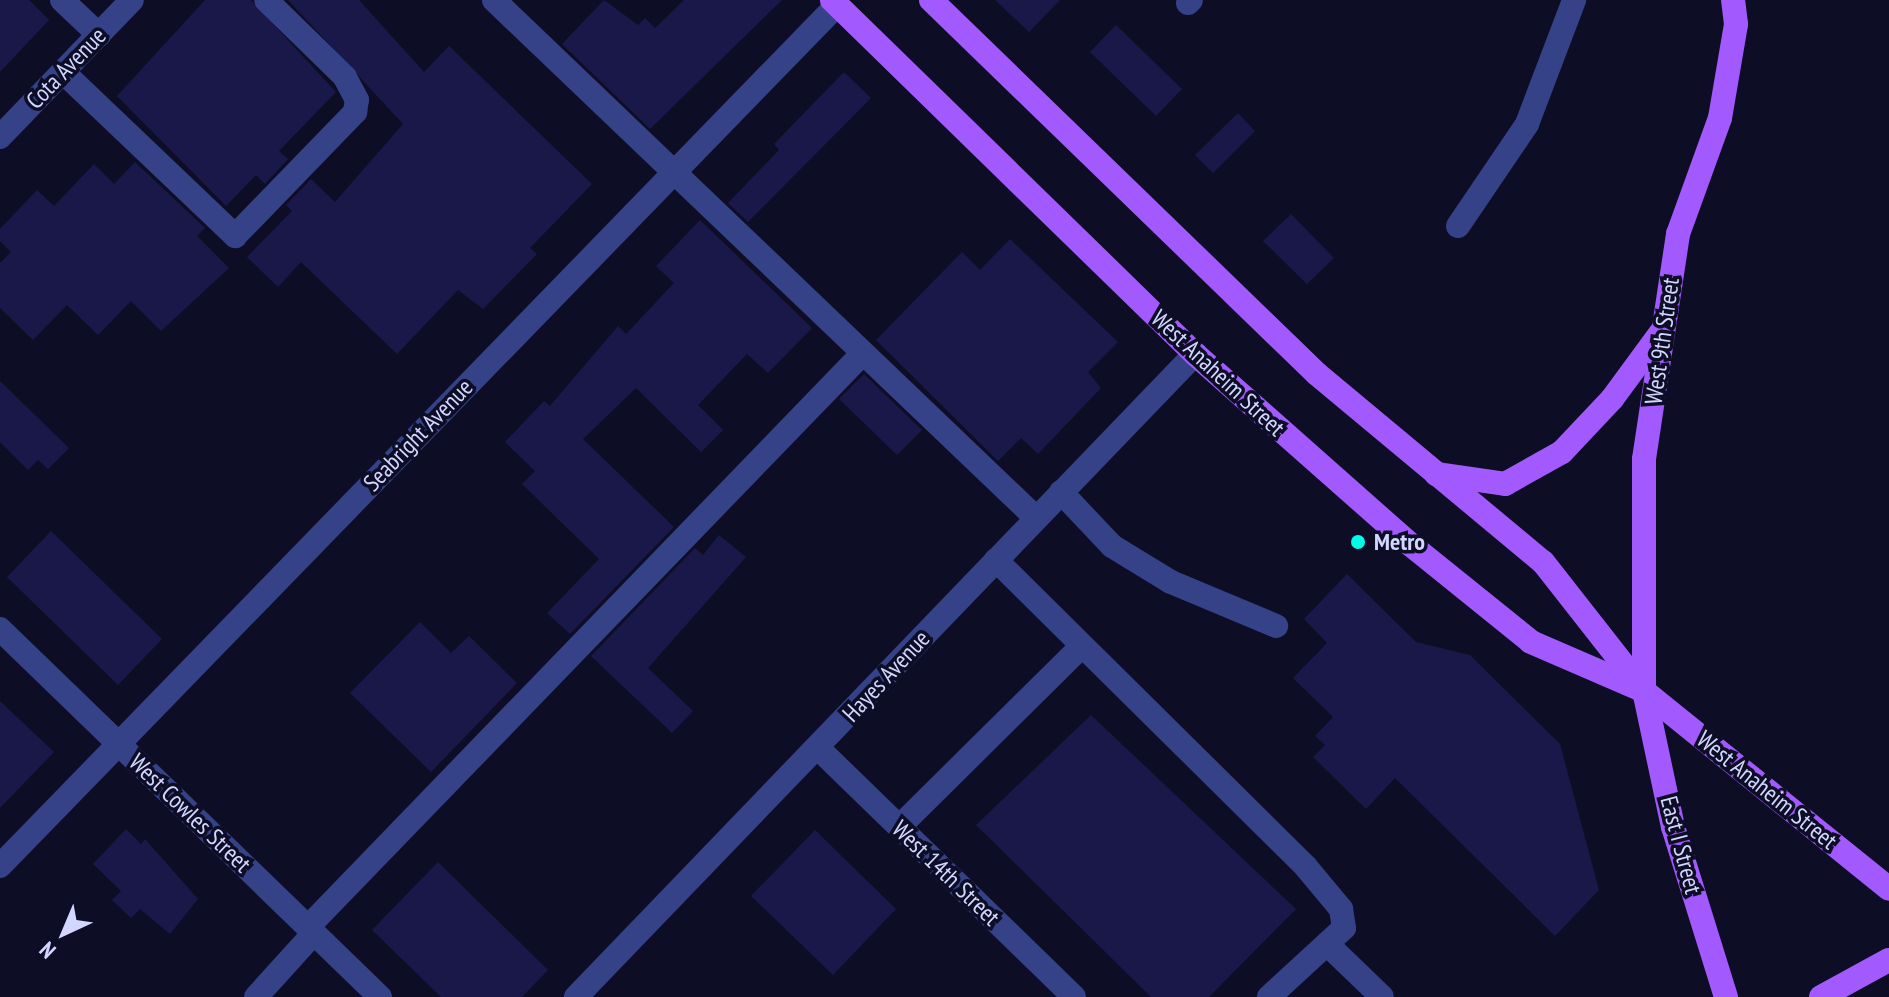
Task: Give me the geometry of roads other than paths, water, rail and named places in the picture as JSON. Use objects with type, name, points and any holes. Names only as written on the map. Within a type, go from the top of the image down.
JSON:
[{"type":"main road","name":"West Anaheim Street","points":[[931,0],[1317,374],[1543,562],[1644,691],[1889,889]]},
{"type":"main road","name":"West 9th Street","points":[[1644,691],[1644,459],[1678,234],[1720,118],[1736,24],[1733,0]]},
{"type":"main road","name":"West Anaheim Street","points":[[834,2],[1195,354],[1411,545],[1531,642],[1644,691]]},
{"type":"main road","points":[[1435,474],[1505,484],[1562,452],[1612,399],[1663,330]]},
{"type":"main road","name":"East I Street","points":[[1644,691],[1673,827],[1726,997]]},
{"type":"main road","points":[[1821,997],[1889,960]]},
{"type":"street","points":[[62,0],[99,35]]},
{"type":"street","name":"Cota Avenue","points":[[0,137],[132,0]]},
{"type":"street","points":[[63,72],[235,236],[355,112],[357,100],[345,77],[266,0]]},
{"type":"street","points":[[494,0],[1036,518]]},
{"type":"street","points":[[1458,226],[1527,124],[1574,0]]},
{"type":"street","name":"Seabright Avenue","points":[[0,866],[834,2]]},
{"type":"street","points":[[256,997],[311,930],[863,353]]},
{"type":"street","name":"Hayes Avenue","points":[[576,997],[1195,354]]},
{"type":"street","points":[[1061,492],[1112,546],[1171,582],[1276,626]]},
{"type":"street","points":[[996,560],[1306,867],[1341,909],[1336,936],[1269,997]]},
{"type":"street","name":"West Cowles Street","points":[[0,629],[380,997]]},
{"type":"street","points":[[899,827],[1082,646]]},
{"type":"street","name":"West 14th Street","points":[[818,748],[1074,997]]},
{"type":"street","points":[[1336,936],[1382,997]]},
{"type":"place","name":"Metro","points":[[1358,542]]}]
